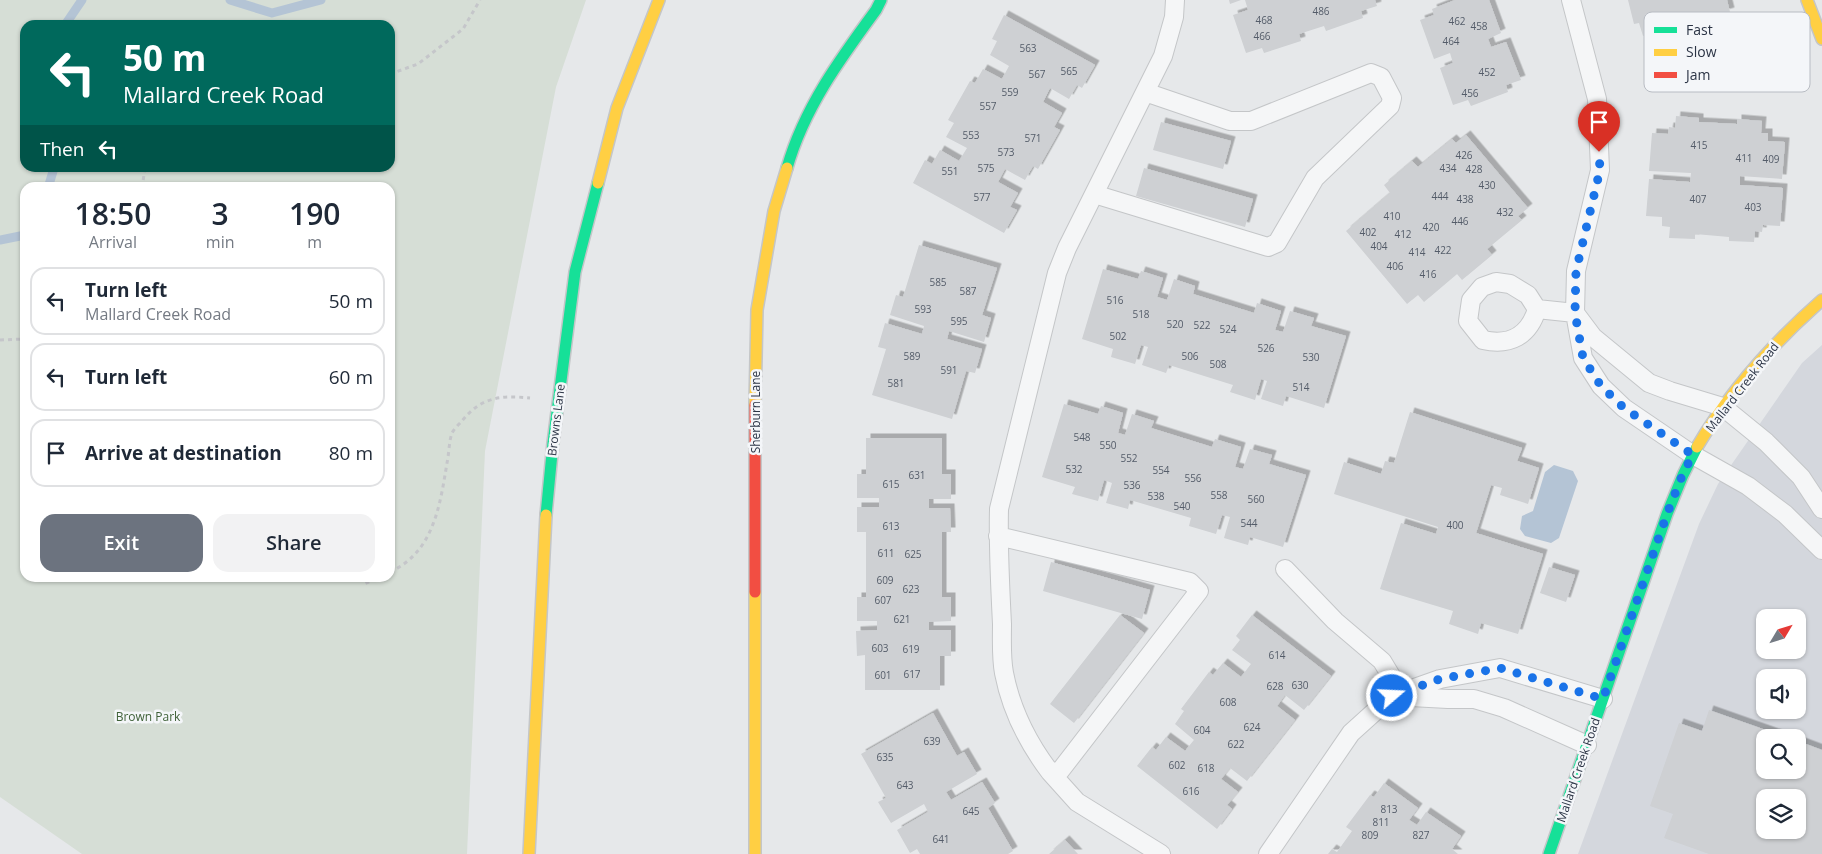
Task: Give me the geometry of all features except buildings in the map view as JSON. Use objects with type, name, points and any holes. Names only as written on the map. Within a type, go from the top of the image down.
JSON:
[{"type":"street","name":"Browns Lane","points":[[530,854],[529,830],[544,535],[577,262],[617,108],[659,0]]},
{"type":"street","name":"Sherburn Lane","points":[[755,854],[755,369],[757,310],[774,211],[790,156],[806,117],[832,71],[876,10],[881,0]]},
{"type":"street","points":[[1807,0],[1822,39]]},
{"type":"street","name":"Mallard Creek Road","points":[[1549,854],[1667,514],[1684,471],[1702,438],[1723,407],[1788,330],[1822,300]]},
{"type":"lane","points":[[1161,854],[1077,802],[1034,751],[1014,708],[1004,672],[998,510],[1057,273],[1163,56],[1174,17],[1174,0]]},
{"type":"lane","points":[[1571,0],[1597,99],[1600,170],[1576,271],[1575,313],[1583,358],[1601,386],[1624,408],[1693,455],[1748,486],[1785,514],[1822,550]]},
{"type":"lane","points":[[1094,194],[1268,248],[1277,242],[1316,178],[1390,106],[1392,98],[1381,76],[1371,73],[1252,121],[1230,121],[1145,92]]},
{"type":"lane","points":[[1538,309],[1575,313],[1593,337],[1649,383],[1723,407],[1766,442],[1801,477],[1822,509]]},
{"type":"lane","points":[[998,536],[1190,582],[1199,591],[1060,771],[1050,772]]},
{"type":"lane","points":[[1285,569],[1335,621],[1382,661],[1394,681],[1392,696]]},
{"type":"lane","points":[[1268,854],[1351,733],[1392,696],[1440,679],[1500,668],[1603,699]]},
{"type":"lane","points":[[1392,696],[1474,699],[1504,708],[1587,745]]},
{"type":"path","points":[[395,72],[418,64],[463,29],[480,0]]},
{"type":"path","points":[[0,340],[20,339]]},
{"type":"path","points":[[395,570],[421,549],[439,509],[452,433],[468,413],[487,400],[509,396],[559,401]]},
{"type":"shaded area","points":[[1822,345],[1822,854],[1578,854],[1699,524],[1718,484],[1802,363]]},
{"type":"green space","name":"Brown Park","points":[[0,0],[586,0],[556,87],[485,451],[467,854],[82,854],[0,797]]},
{"type":"water","points":[[1554,465],[1573,471],[1578,481],[1559,538],[1551,543],[1525,536],[1520,529],[1522,516],[1533,511],[1545,472]]},
{"type":"waterway","points":[[68,20],[82,0]]},
{"type":"waterway","points":[[230,0],[272,13],[321,0]]},
{"type":"waterway","points":[[50,182],[53,172]]},
{"type":"waterway","points":[[0,240],[20,236]]},
{"type":"traffic: fast","points":[[787,168],[803,125],[824,85],[881,0]]},
{"type":"traffic: fast","points":[[546,515],[553,443],[575,272],[598,183]]},
{"type":"traffic: fast","points":[[1549,854],[1667,514],[1697,447]]},
{"type":"traffic: slow","points":[[598,183],[617,108],[659,0]]},
{"type":"traffic: slow","points":[[1807,0],[1822,39]]},
{"type":"traffic: slow","points":[[755,405],[757,310],[774,211],[787,168]]},
{"type":"traffic: slow","points":[[1697,447],[1738,387],[1786,333],[1822,300]]},
{"type":"traffic: slow","points":[[529,854],[546,515]]},
{"type":"traffic: slow","points":[[755,592],[755,854]]},
{"type":"traffic: jam","points":[[755,405],[755,592]]},
{"type":"route","points":[[1392,696],[1440,679],[1500,668],[1603,699],[1667,514],[1684,471],[1693,455],[1624,408],[1601,386],[1583,358],[1575,313],[1576,271],[1600,170],[1599,152]]}]
